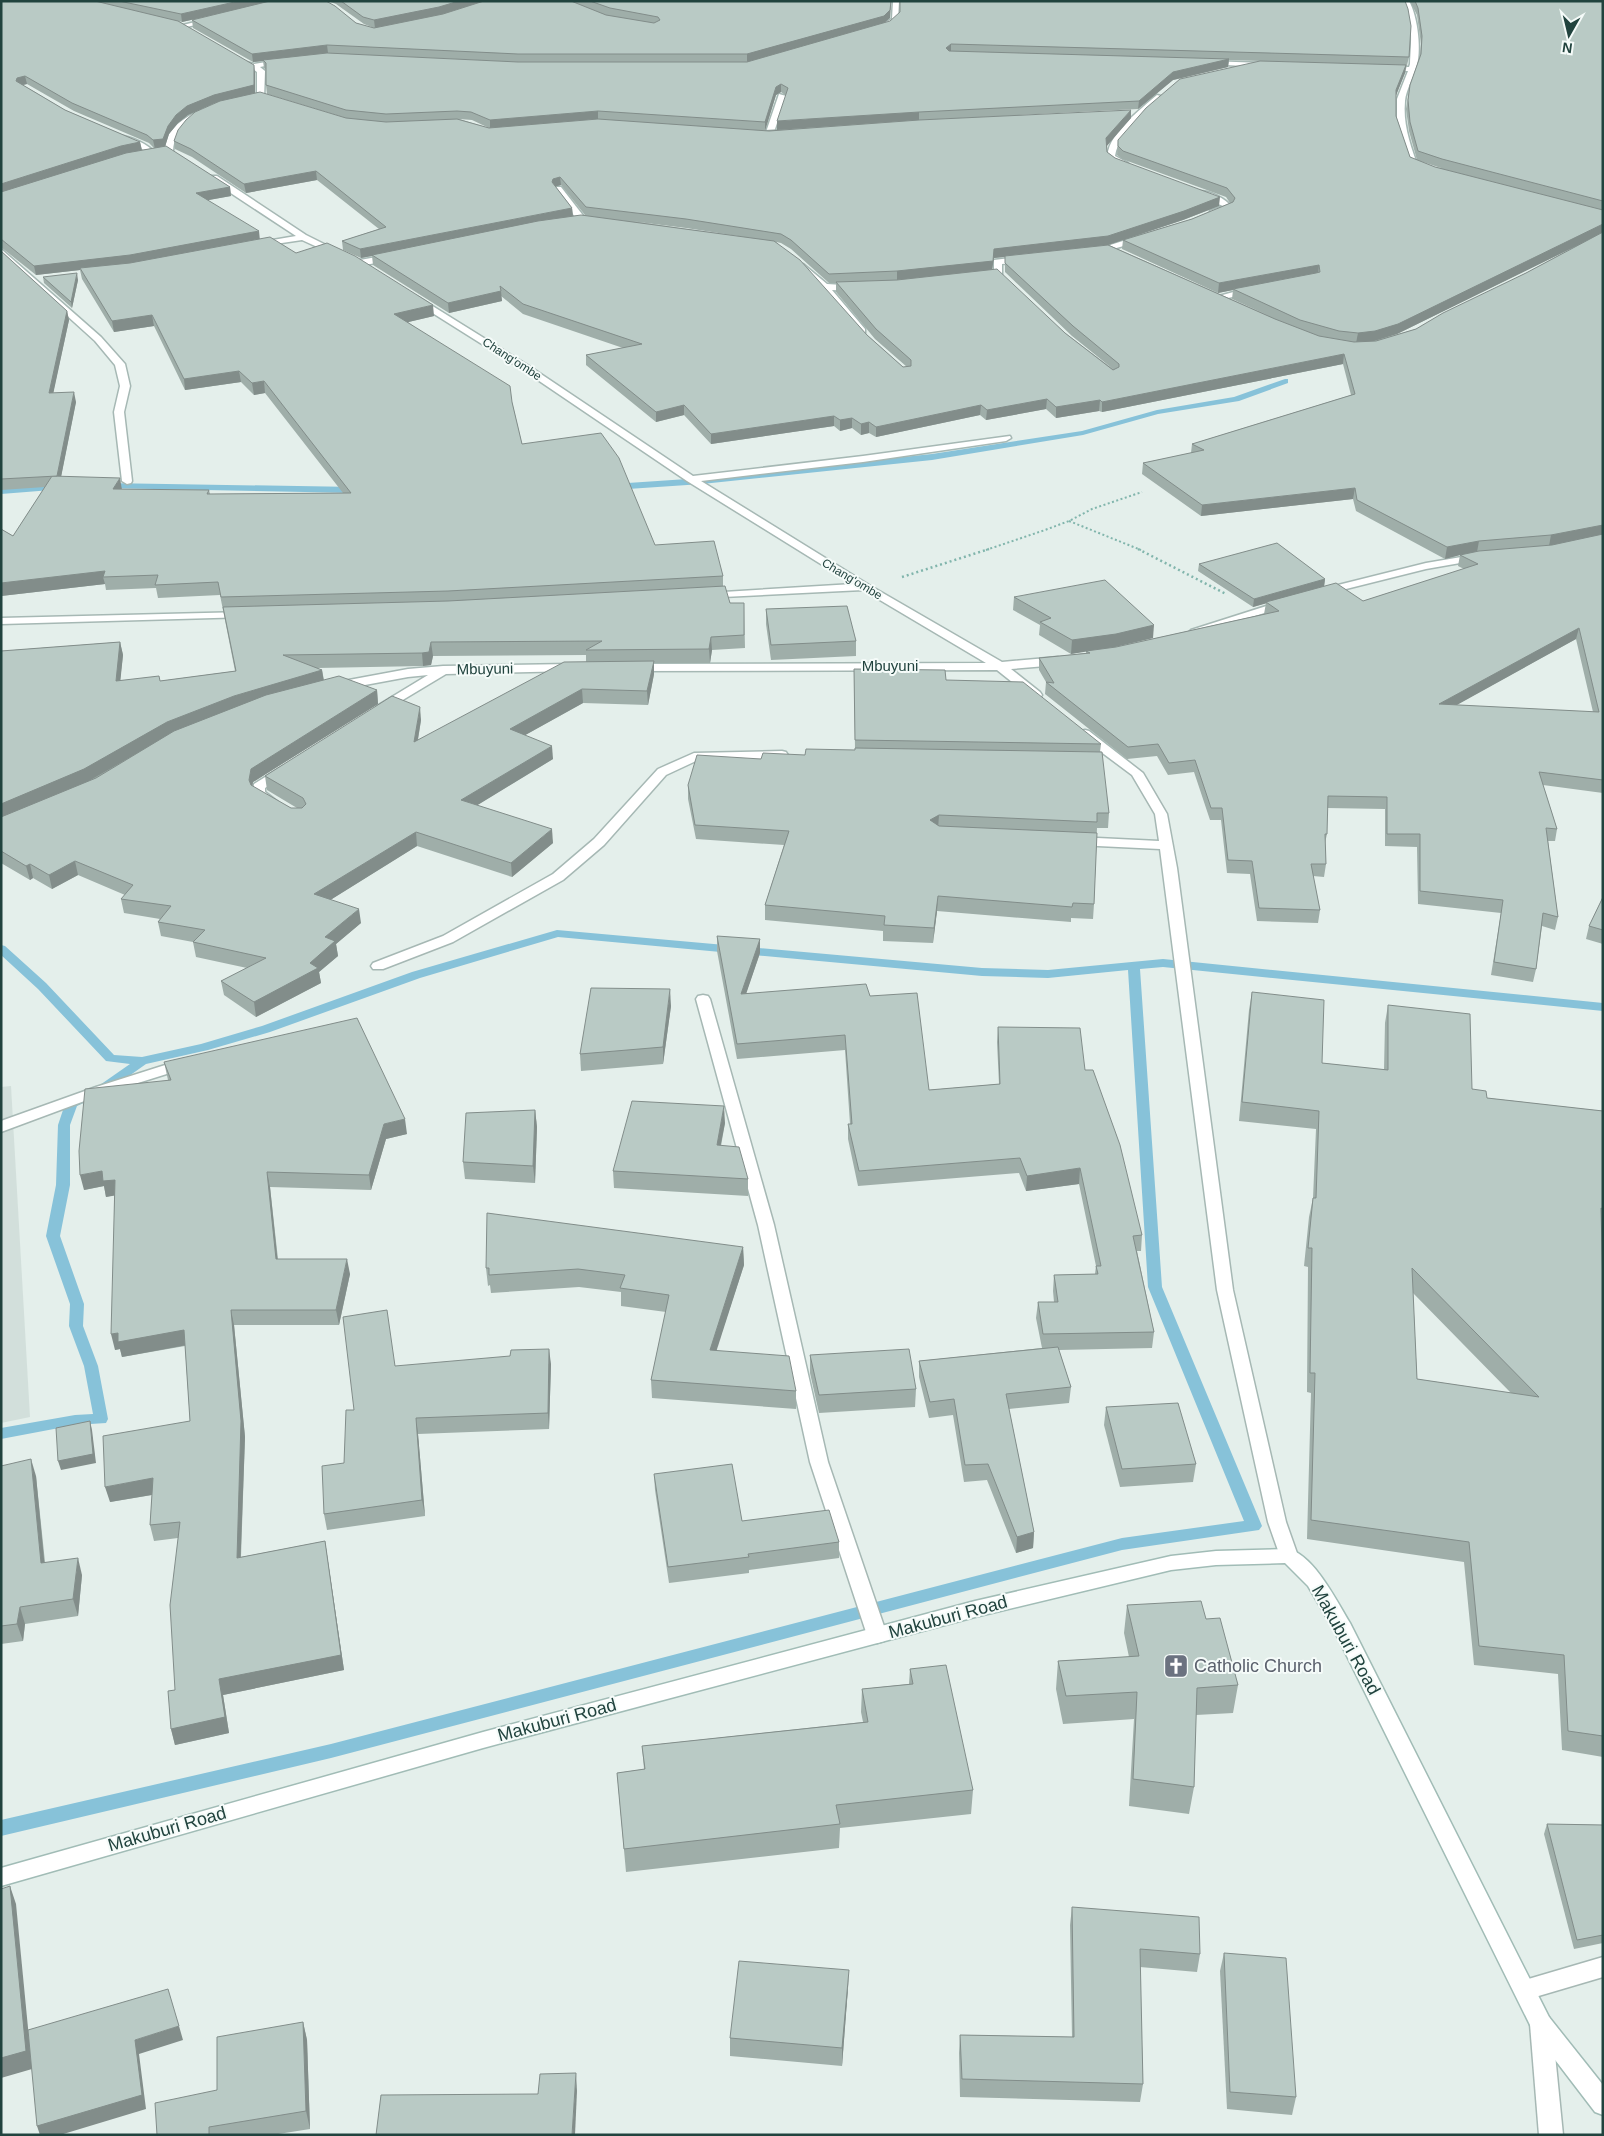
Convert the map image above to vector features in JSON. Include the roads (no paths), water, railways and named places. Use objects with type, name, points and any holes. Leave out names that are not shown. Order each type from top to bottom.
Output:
[{"type":"street","points":[[1406,1],[1411,10],[1415,27],[1413,69],[1401,99],[1401,125],[1412,162],[1431,170]]},
{"type":"street","points":[[870,30],[887,26],[895,20],[896,2],[886,3]]},
{"type":"street","points":[[182,26],[219,18]]},
{"type":"street","points":[[173,24],[182,26],[190,31]]},
{"type":"street","points":[[236,58],[261,71],[260,96]]},
{"type":"street","points":[[254,66],[291,60]]},
{"type":"street","points":[[1198,63],[1268,66]]},
{"type":"street","points":[[1223,73],[1258,65]]},
{"type":"street","points":[[1374,68],[1413,69]]},
{"type":"street","points":[[1133,169],[1118,163],[1111,157],[1111,148],[1140,113],[1169,90]]},
{"type":"street","points":[[232,103],[260,96],[270,99]]},
{"type":"street","points":[[769,135],[782,96]]},
{"type":"street","points":[[137,156],[152,153],[173,153],[169,144],[180,124],[209,110]]},
{"type":"street","points":[[1131,114],[1140,113]]},
{"type":"street","points":[[114,134],[145,147],[152,153]]},
{"type":"street","points":[[759,134],[778,135]]},
{"type":"street","points":[[204,172],[303,237],[360,263],[377,274]]},
{"type":"street","points":[[558,189],[582,220]]},
{"type":"street","points":[[1195,192],[1222,201],[1228,207],[1203,217]]},
{"type":"street","points":[[1082,253],[1109,249],[1153,235]]},
{"type":"street","points":[[246,248],[303,237]]},
{"type":"street","points":[[1109,249],[1125,255]]},
{"type":"street","points":[[1,251],[40,280],[120,364],[125,386],[119,412],[126,481]]},
{"type":"street","points":[[360,263],[398,255]]},
{"type":"street","points":[[793,258],[825,287],[871,342]]},
{"type":"street","points":[[971,277],[1002,277],[997,262],[1035,258]]},
{"type":"street","points":[[825,287],[861,288]]},
{"type":"street","points":[[1236,305],[1214,295],[1257,289]]},
{"type":"street","name":"Chang'ombe","points":[[410,295],[526,368],[691,479],[865,588],[1000,666],[1044,701]]},
{"type":"street","points":[[691,479],[863,459],[1006,438]]},
{"type":"street","points":[[1187,634],[1256,611],[1368,579],[1426,566],[1495,556]]},
{"type":"street","points":[[697,596],[865,588]]},
{"type":"street","points":[[1,621],[253,614]]},
{"type":"street","name":"Mbuyuni","points":[[621,668],[1000,666],[1067,660]]},
{"type":"street","name":"Mbuyuni","points":[[326,687],[408,673],[443,670],[581,668]]},
{"type":"street","points":[[370,717],[443,670]]},
{"type":"street","points":[[1074,725],[1118,761],[1137,773],[1161,814],[1225,1290],[1277,1522],[1289,1556]]},
{"type":"street","points":[[378,966],[448,939],[558,877],[599,842],[662,772],[694,757],[791,755]]},
{"type":"street","points":[[1098,760],[1118,761]]},
{"type":"street","points":[[283,808],[259,794],[259,787],[292,765]]},
{"type":"street","points":[[1067,841],[1166,845]]},
{"type":"street","points":[[703,998],[766,1225],[819,1462],[877,1635]]},
{"type":"street","points":[[1,1127],[101,1090],[202,1058]]},
{"type":"street","name":"Makuburi Road","points":[[1,1876],[483,1740],[975,1609],[1171,1563],[1216,1558],[1289,1556],[1315,1581],[1344,1628],[1541,2024],[1603,2104]]},
{"type":"street","points":[[1525,1990],[1603,1967]]},
{"type":"street","points":[[1541,2024],[1551,2135]]},
{"type":"waterway","points":[[613,487],[702,481],[932,457],[1083,433],[1157,412],[1236,399],[1285,381]]},
{"type":"waterway","points":[[106,486],[356,490]]},
{"type":"waterway","points":[[1,491],[61,487]]},
{"type":"waterway","points":[[142,1061],[204,1047],[266,1029],[416,975],[557,933],[982,972],[1048,974],[1134,966]]},
{"type":"waterway","points":[[1,948],[42,986],[110,1058],[142,1061]]},
{"type":"waterway","points":[[1134,966],[1163,963],[1603,1007]]},
{"type":"waterway","points":[[1,1828],[331,1751],[1122,1544],[1254,1526],[1155,1287],[1134,966]]},
{"type":"waterway","points":[[1,1434],[75,1420],[101,1419],[91,1366],[76,1326],[77,1304],[53,1236],[63,1185],[64,1125],[71,1104],[101,1090],[142,1061]]},
{"type":"place","name":"Catholic Church","points":[[1176,1666]]}]
